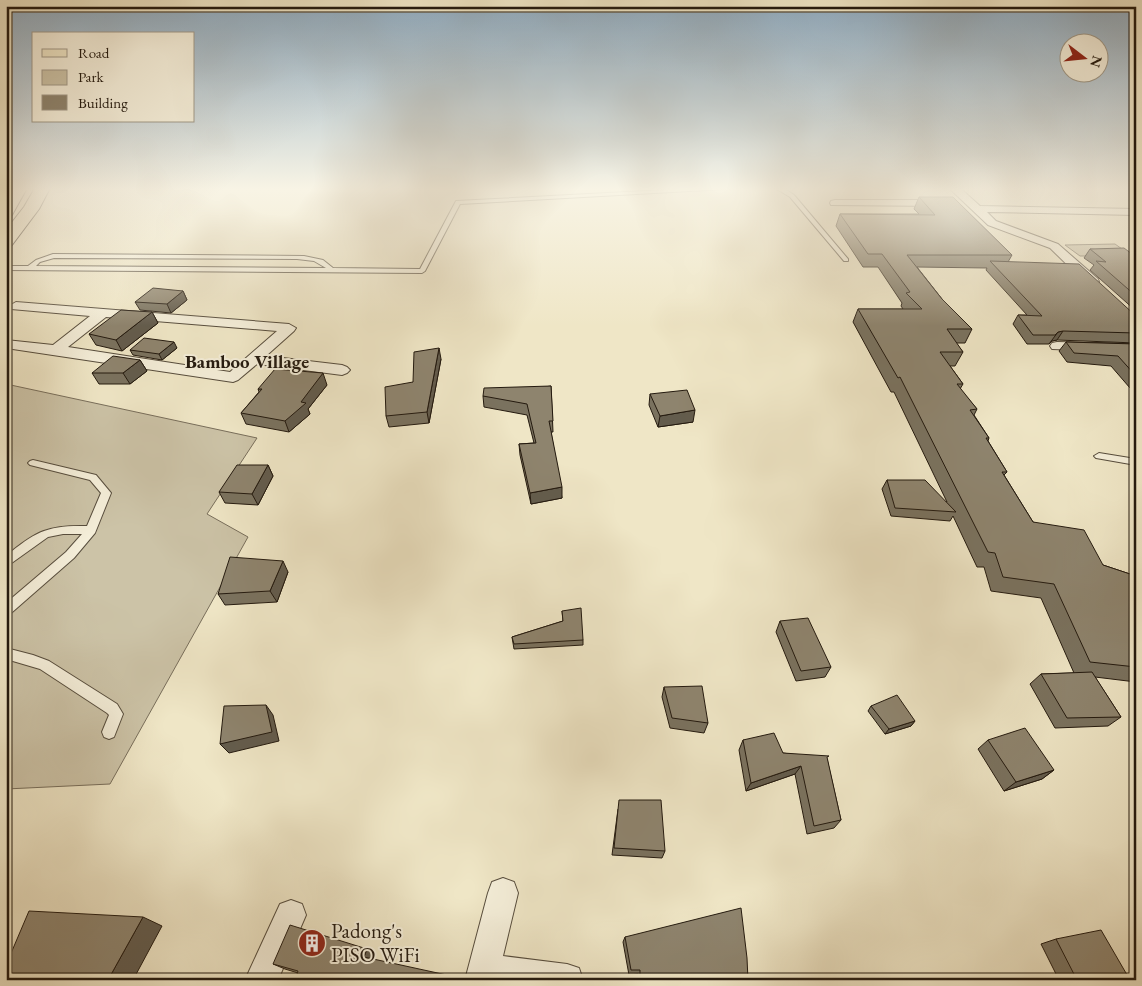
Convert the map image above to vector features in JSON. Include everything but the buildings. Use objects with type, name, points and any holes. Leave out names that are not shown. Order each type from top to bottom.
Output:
[{"type":"street","points":[[1022,234],[1054,246],[1102,290]]},
{"type":"street","points":[[6,344],[233,377],[289,328],[16,306]]},
{"type":"street","points":[[56,350],[104,313]]},
{"type":"street","points":[[1057,346],[1136,348]]},
{"type":"street","points":[[254,359],[342,370]]},
{"type":"street","points":[[503,893],[482,975],[567,980]]},
{"type":"street","points":[[261,980],[291,915]]},
{"type":"lane","points":[[6,268],[422,271],[441,234]]},
{"type":"lane","points":[[824,234],[846,260]]},
{"type":"lane","points":[[30,268],[38,261],[53,256],[274,257],[316,259],[323,261],[331,270]]},
{"type":"lane","points":[[1099,456],[1136,462]]},
{"type":"lane","points":[[6,610],[70,555],[91,530],[106,493],[92,477],[33,463]]},
{"type":"lane","points":[[6,563],[37,536],[56,529],[91,530]]},
{"type":"lane","points":[[6,653],[27,657],[50,666],[96,699],[114,708],[116,714],[109,732]]},
{"type":"green space","points":[[1115,244],[1132,256],[1080,256],[1065,245]]},
{"type":"green space","points":[[6,384],[257,438],[207,514],[248,537],[110,784],[6,789]]},
{"type":"place","name":"Padong's PISO WiFi","points":[[312,943]]},
{"type":"district","name":"Bamboo Village","points":[[247,361]]}]
